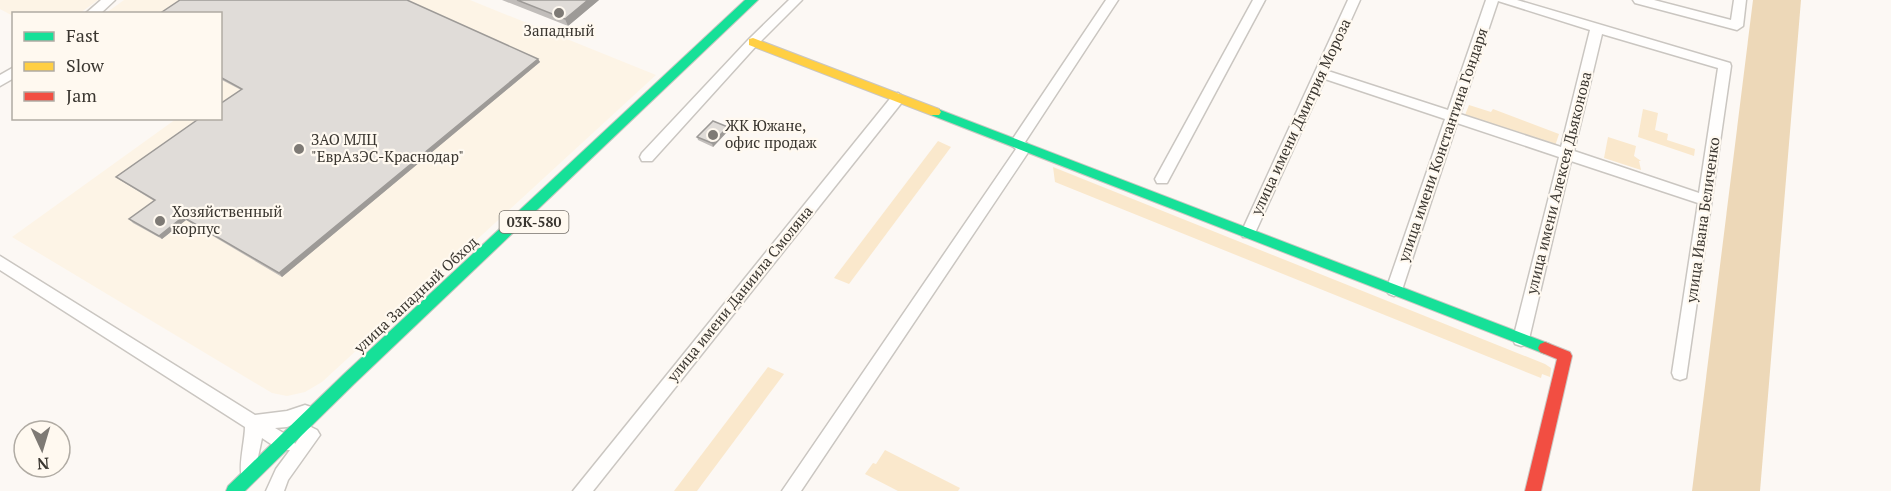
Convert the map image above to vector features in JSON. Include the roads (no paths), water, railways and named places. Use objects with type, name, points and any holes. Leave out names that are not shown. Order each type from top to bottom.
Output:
[{"type":"main road","name":"улица Западный Обход","points":[[236,489],[290,446],[752,0]]},
{"type":"main road","name":"улица Западный Обход","points":[[363,386],[766,0]]},
{"type":"main road","points":[[753,42],[1565,356],[1533,491]]},
{"type":"main road","name":"улица Западный Обход","points":[[269,487],[290,446],[311,435],[337,401]]},
{"type":"street","points":[[94,12],[110,0]]},
{"type":"street","points":[[647,157],[753,42],[796,0]]},
{"type":"street","points":[[791,491],[1021,145],[1112,0]]},
{"type":"street","points":[[1162,179],[1259,0]]},
{"type":"street","name":"улица имени Дмитрия Мороза","points":[[1248,233],[1354,0]]},
{"type":"street","name":"улица имени Константина Гондаря","points":[[1394,290],[1492,0]]},
{"type":"street","points":[[1503,0],[1597,28]]},
{"type":"street","points":[[1639,0],[1737,26],[1740,0]]},
{"type":"street","name":"улица Ивана Беличенко","points":[[1597,28],[1725,66],[1680,374]]},
{"type":"street","name":"улица имени Алексея Дьяконова","points":[[1521,339],[1597,28]]},
{"type":"street","points":[[1321,73],[1705,201]]},
{"type":"street","name":"улица имени Даниила Смоляна","points":[[582,491],[898,98]]},
{"type":"street","points":[[0,262],[290,446]]},
{"type":"street","points":[[253,423],[299,415],[337,401]]},
{"type":"street","points":[[236,489],[248,470],[252,455],[255,433],[253,423]]},
{"type":"street","points":[[269,487],[282,475],[311,435]]},
{"type":"place","name":"Западный","points":[[559,13]]},
{"type":"place","name":"ЖК Южане, офис продаж","points":[[713,135]]},
{"type":"place","name":"ЗАО МЛЦ \"ЕврАзЭС-Краснодар\"","points":[[299,149]]},
{"type":"place","name":"Хозяйственный корпус","points":[[160,221]]}]
